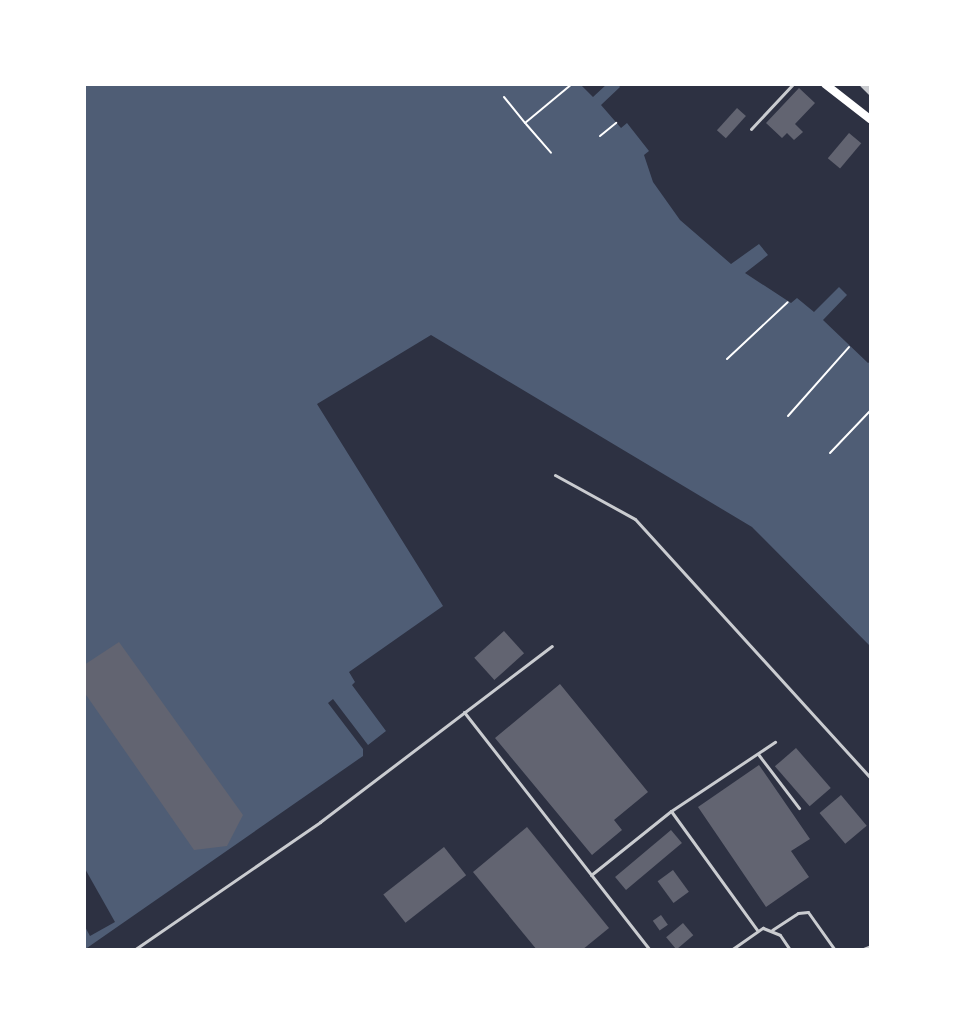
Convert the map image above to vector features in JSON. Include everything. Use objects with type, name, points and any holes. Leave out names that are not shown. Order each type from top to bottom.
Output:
[{"type":"main road","points":[[825,84],[871,120]]},
{"type":"street","points":[[863,84],[871,92]]},
{"type":"lane","points":[[751,129],[793,84]]},
{"type":"lane","points":[[555,475],[635,519],[871,778]]},
{"type":"lane","points":[[134,950],[320,822],[552,646]]},
{"type":"lane","points":[[464,712],[650,950]]},
{"type":"lane","points":[[591,875],[671,811],[775,742]]},
{"type":"lane","points":[[758,753],[799,808]]},
{"type":"lane","points":[[671,811],[757,930]]},
{"type":"lane","points":[[731,950],[757,930],[772,930],[798,913],[808,912],[835,950]]},
{"type":"lane","points":[[772,930],[790,950]]},
{"type":"lane","points":[[861,950],[871,946]]},
{"type":"path","points":[[525,123],[572,84]]},
{"type":"path","points":[[504,97],[551,153]]},
{"type":"path","points":[[600,136],[616,123]]},
{"type":"path","points":[[727,359],[788,302]]},
{"type":"path","points":[[788,416],[849,347]]},
{"type":"path","points":[[830,453],[871,410]]},
{"type":"water","points":[[84,84],[580,84],[593,97],[607,84],[618,84],[620,87],[601,105],[621,128],[627,123],[649,151],[644,155],[653,182],[680,220],[731,264],[759,244],[768,255],[745,273],[791,303],[797,298],[814,312],[839,287],[847,295],[823,320],[868,363],[871,361],[871,647],[752,527],[431,335],[317,404],[443,606],[349,672],[355,682],[352,685],[386,731],[368,745],[333,699],[328,703],[363,749],[363,756],[84,950]]},
{"type":"pier","points":[[84,867],[115,922],[90,936],[84,925]]},
{"type":"building","points":[[799,88],[815,103],[795,124],[803,132],[794,140],[787,133],[782,138],[766,123]]},
{"type":"building","points":[[737,108],[746,116],[726,138],[717,130]]},
{"type":"building","points":[[849,133],[861,143],[840,169],[828,158]]},
{"type":"building","points":[[504,631],[524,653],[494,680],[474,658]]},
{"type":"building","points":[[119,642],[243,815],[227,846],[194,850],[84,692],[84,665]]},
{"type":"building","points":[[560,684],[648,792],[614,820],[622,830],[592,855],[495,738]]},
{"type":"building","points":[[796,748],[831,788],[810,806],[775,766]]},
{"type":"building","points":[[759,765],[810,839],[791,851],[809,877],[766,907],[698,807]]},
{"type":"building","points":[[841,795],[867,826],[845,844],[820,813]]},
{"type":"building","points":[[527,827],[609,928],[582,950],[537,950],[473,872]]},
{"type":"building","points":[[671,830],[682,843],[626,890],[615,877]]},
{"type":"building","points":[[444,847],[466,875],[405,923],[383,894]]},
{"type":"building","points":[[673,870],[689,892],[673,903],[658,881]]},
{"type":"building","points":[[661,915],[668,925],[660,931],[653,921]]},
{"type":"building","points":[[683,923],[693,935],[676,949],[666,937]]}]
